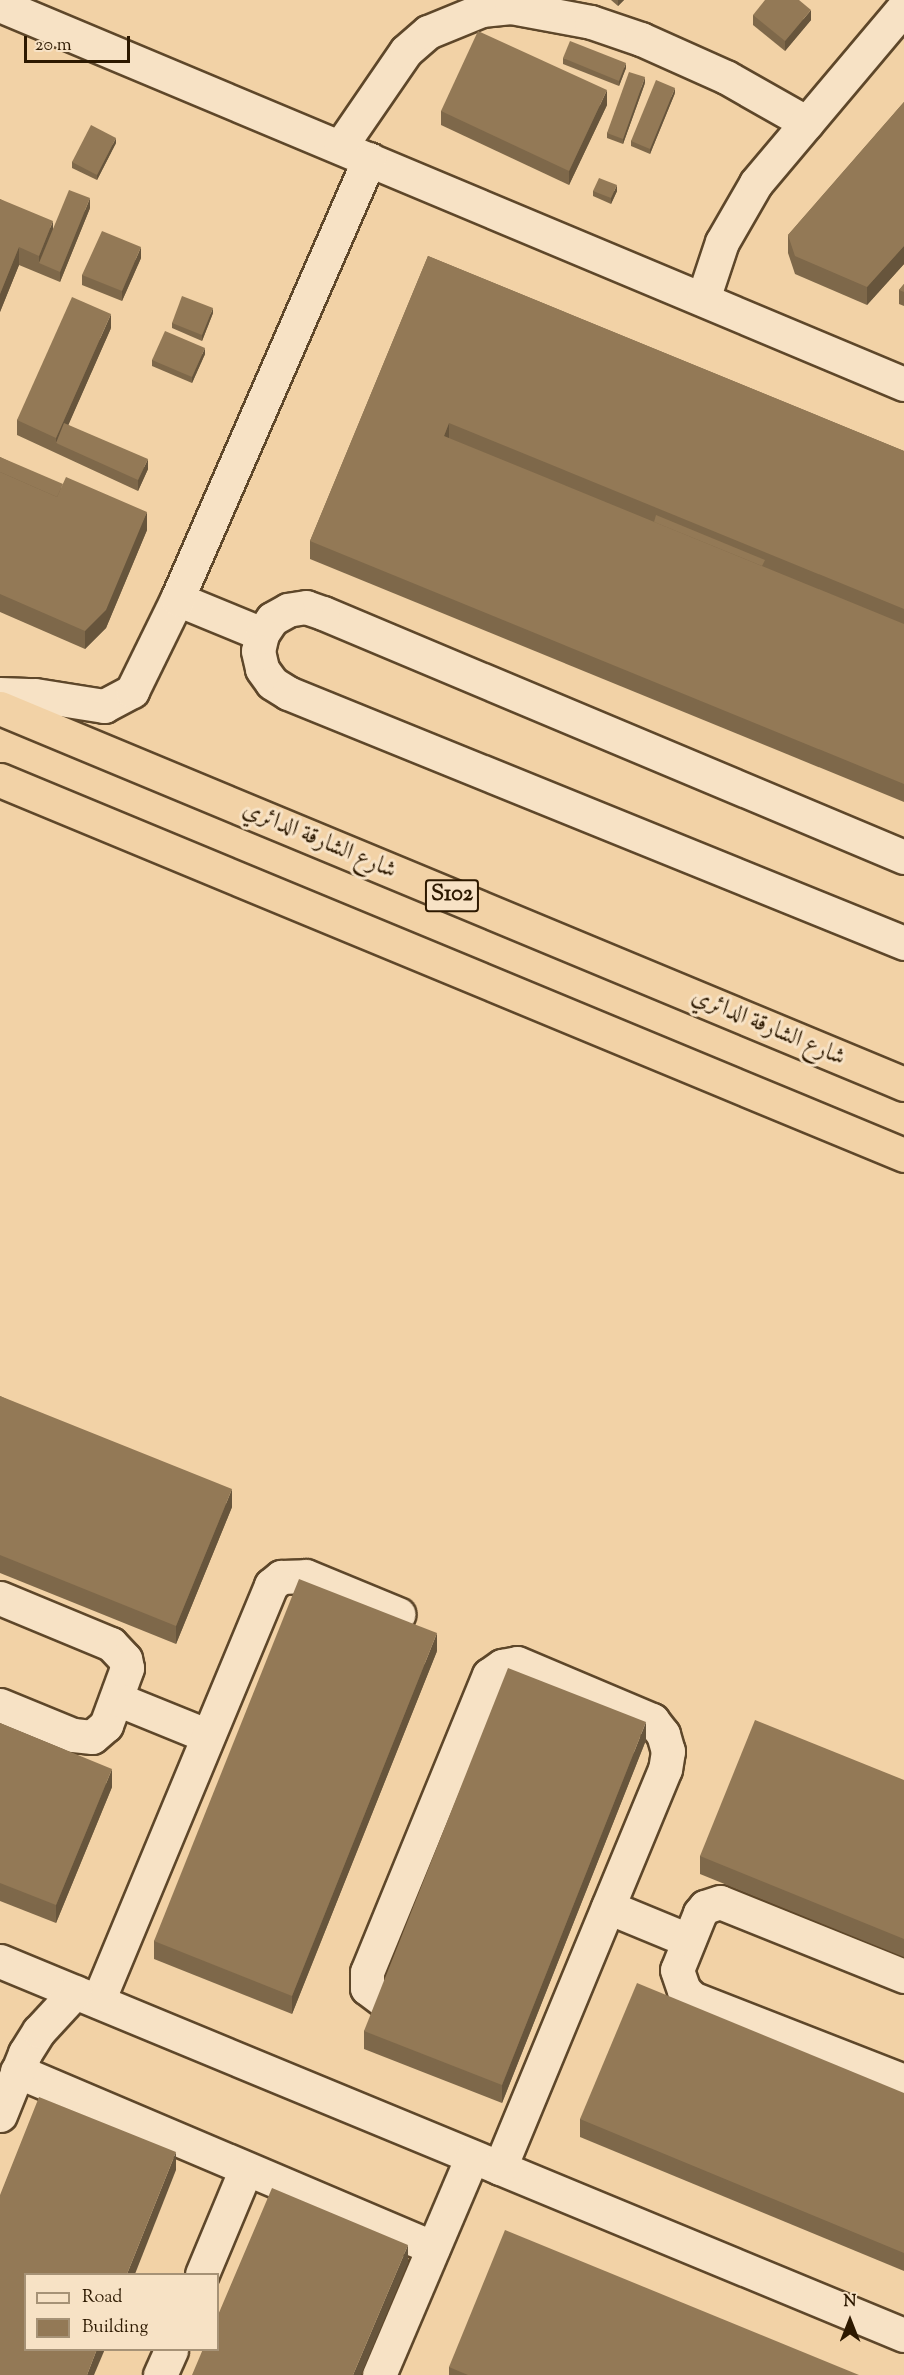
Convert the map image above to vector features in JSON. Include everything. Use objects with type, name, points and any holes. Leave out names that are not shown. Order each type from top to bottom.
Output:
[{"type":"highway","name":"شارع الشارقة الدائري","points":[[0,708],[904,1084]]},
{"type":"highway","points":[[0,780],[904,1155]]},
{"type":"street","points":[[0,5],[904,384]]},
{"type":"street","points":[[340,147],[406,51],[428,32],[463,15],[511,7],[591,22],[640,39],[726,77],[807,123]]},
{"type":"street","points":[[703,299],[723,242],[738,211],[807,123],[904,7]]},
{"type":"street","points":[[0,694],[35,694],[89,706],[117,702],[139,681],[369,159]]},
{"type":"street","points":[[177,599],[262,634]]},
{"type":"street","points":[[904,857],[306,607],[288,610],[272,619],[262,634],[258,651],[262,669],[272,683],[288,693],[904,943]]},
{"type":"street","points":[[0,2115],[18,2071],[39,2031],[86,1996],[208,1736],[266,1596],[281,1577],[306,1576],[398,1614]]},
{"type":"street","points":[[0,1598],[119,1650],[127,1668],[117,1699],[100,1732],[82,1737],[0,1705]]},
{"type":"street","points":[[379,2375],[433,2248],[486,2162],[531,2063],[608,1907],[665,1769],[668,1751],[663,1734],[652,1720],[636,1711],[517,1663],[501,1666],[489,1675],[367,1972],[367,1988],[383,2000]]},
{"type":"street","points":[[117,1699],[208,1736]]},
{"type":"street","points":[[904,1976],[720,1902],[705,1907],[688,1940],[677,1970],[684,1990],[692,1998],[904,2081]]},
{"type":"street","points":[[608,1907],[688,1940]]},
{"type":"street","points":[[0,1961],[904,2335]]},
{"type":"street","points":[[18,2071],[245,2171],[433,2248]]},
{"type":"street","points":[[202,2273],[245,2171]]},
{"type":"street","points":[[160,2375],[170,2351]]},
{"type":"building","points":[[765,0],[799,0],[811,10],[785,41],[753,15]]},
{"type":"building","points":[[478,31],[607,90],[569,171],[441,111]]},
{"type":"building","points":[[570,41],[626,63],[619,81],[563,58]]},
{"type":"building","points":[[629,72],[645,77],[623,139],[607,133]]},
{"type":"building","points":[[656,80],[675,88],[650,149],[631,141]]},
{"type":"building","points":[[904,102],[904,246],[867,287],[795,256],[788,235]]},
{"type":"building","points":[[91,125],[116,138],[97,175],[72,162]]},
{"type":"building","points":[[599,178],[617,185],[611,198],[593,191]]},
{"type":"building","points":[[69,190],[90,198],[60,272],[39,263]]},
{"type":"building","points":[[0,199],[53,221],[39,256],[19,247],[0,294]]},
{"type":"building","points":[[102,231],[141,247],[122,291],[82,275]]},
{"type":"building","points":[[428,256],[904,451],[904,609],[449,423],[444,436],[904,624],[904,784],[310,541]]},
{"type":"building","points":[[182,296],[213,308],[202,335],[172,323]]},
{"type":"building","points":[[72,297],[111,314],[56,438],[17,420]]},
{"type":"building","points":[[165,331],[205,348],[192,377],[152,360]]},
{"type":"building","points":[[64,423],[148,459],[138,480],[56,443]]},
{"type":"building","points":[[0,457],[63,484],[57,497],[0,472]]},
{"type":"building","points":[[0,472],[57,497],[66,477],[147,512],[106,610],[85,631],[0,594]]},
{"type":"building","points":[[656,515],[765,560],[762,566],[654,522]]},
{"type":"building","points":[[0,1396],[232,1489],[176,1626],[0,1555]]},
{"type":"building","points":[[299,1579],[437,1633],[292,1996],[154,1941]]},
{"type":"building","points":[[508,1668],[646,1722],[502,2085],[364,2031]]},
{"type":"building","points":[[755,1720],[904,1780],[904,1939],[700,1856]]},
{"type":"building","points":[[0,1723],[112,1769],[56,1905],[0,1883]]},
{"type":"building","points":[[637,1983],[904,2093],[904,2253],[580,2119]]},
{"type":"building","points":[[39,2097],[176,2152],[127,2273],[24,2273],[24,2351],[96,2351],[87,2375],[0,2375],[0,2195]]},
{"type":"building","points":[[272,2188],[408,2245],[353,2375],[192,2375],[202,2351],[219,2351],[219,2313]]},
{"type":"building","points":[[505,2230],[859,2375],[468,2375],[449,2367]]}]
